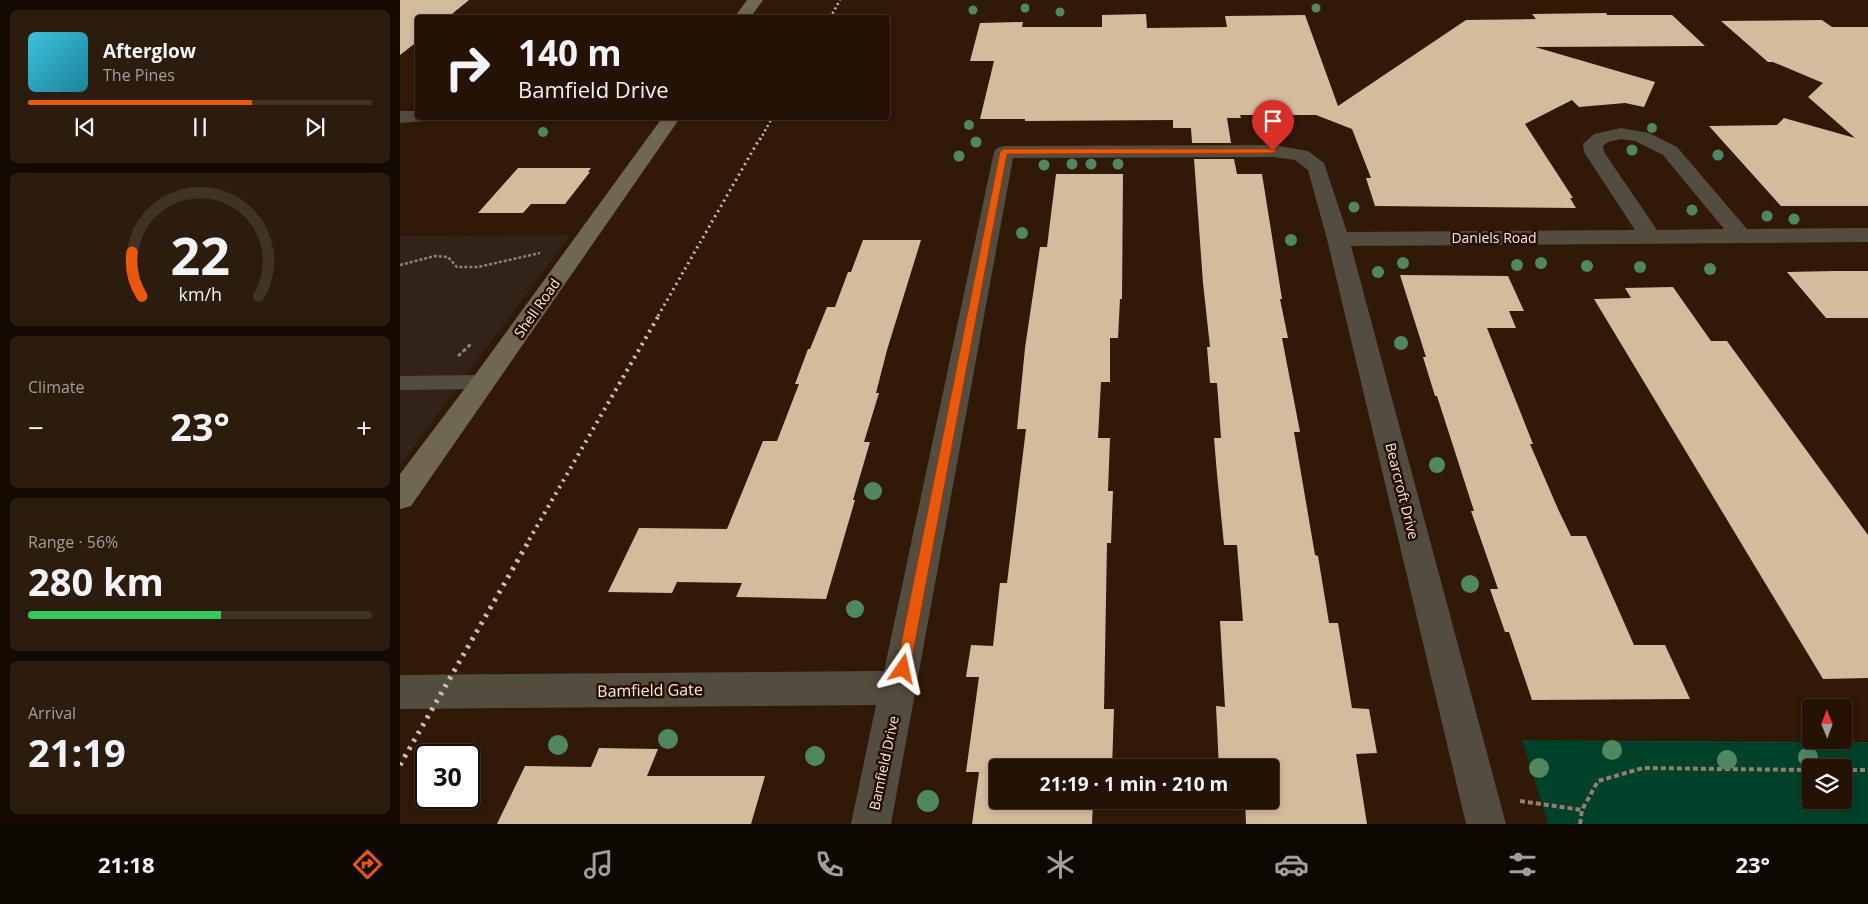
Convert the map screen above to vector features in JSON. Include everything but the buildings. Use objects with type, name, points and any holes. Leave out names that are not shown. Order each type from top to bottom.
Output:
[{"type":"main road","points":[[744,15],[755,0]]},
{"type":"main road","name":"Shell Road","points":[[400,497],[670,120]]},
{"type":"street","points":[[400,117],[415,117]]},
{"type":"street","points":[[1650,236],[1594,152],[1593,144],[1598,138],[1608,134],[1636,135],[1661,144],[1670,151],[1741,236]]},
{"type":"street","name":"Bamfield Drive","points":[[871,824],[1004,152],[1273,151],[1292,153],[1311,161]]},
{"type":"street","name":"Bearcroft Drive","points":[[1311,161],[1317,168],[1338,239],[1486,824]]},
{"type":"street","name":"Daniels Road","points":[[1338,239],[1868,235]]},
{"type":"street","name":"Bamfield Gate","points":[[400,692],[899,688]]},
{"type":"lane","points":[[400,383],[484,382]]},
{"type":"path","points":[[400,265],[435,256],[448,257],[457,268],[478,267],[548,251]]},
{"type":"path","points":[[1580,824],[1582,810],[1598,781],[1643,768],[1802,770]]},
{"type":"path","points":[[1852,770],[1868,770]]},
{"type":"path","points":[[1511,800],[1582,810]]},
{"type":"shaded area","points":[[570,235],[400,465],[400,236]]},
{"type":"green space","points":[[1522,740],[1802,742],[1802,749],[1852,749],[1852,742],[1868,742],[1868,824],[1548,824]]},
{"type":"railway","points":[[832,15],[840,0]]},
{"type":"railway","points":[[760,140],[771,120]]},
{"type":"railway","points":[[658,316],[760,138]]},
{"type":"railway","points":[[529,540],[659,315]]},
{"type":"railway","points":[[400,765],[530,539]]},
{"type":"route","points":[[903,669],[1004,152],[1273,151]]}]
